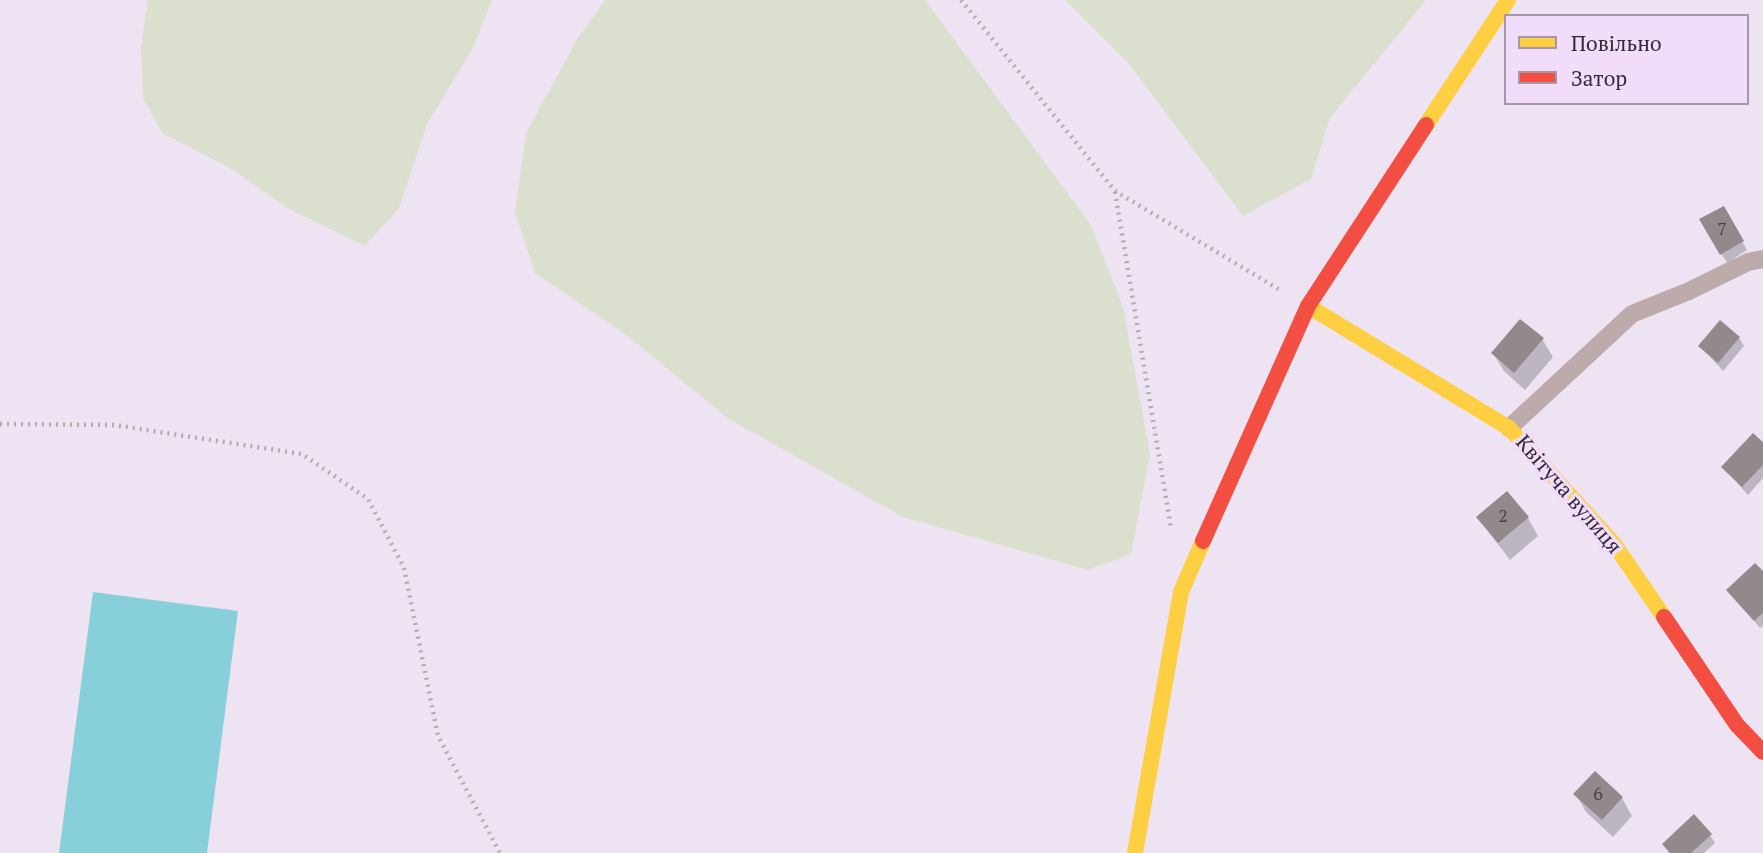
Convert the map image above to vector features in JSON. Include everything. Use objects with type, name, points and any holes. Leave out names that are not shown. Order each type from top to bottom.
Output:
[{"type":"street","points":[[1135,853],[1181,592],[1308,306],[1508,0]]},
{"type":"street","name":"Квітуча вулиця","points":[[1308,306],[1510,428],[1614,544],[1737,725],[1763,752]]},
{"type":"lane","points":[[1510,428],[1632,314],[1689,291],[1748,262],[1763,259]]},
{"type":"path","points":[[961,0],[1115,191],[1308,306]]},
{"type":"path","points":[[1115,191],[1172,538]]},
{"type":"path","points":[[0,424],[114,425],[302,454],[368,499],[404,568],[438,736],[500,853]]},
{"type":"green space","points":[[148,0],[492,0],[472,50],[427,124],[399,208],[365,246],[287,208],[230,168],[162,133],[143,98],[141,47]]},
{"type":"green space","points":[[605,0],[925,0],[1091,225],[1123,307],[1150,454],[1131,554],[1088,570],[903,517],[729,419],[626,335],[535,273],[515,212],[526,133],[578,38]]},
{"type":"green space","points":[[1065,0],[1426,0],[1330,118],[1311,179],[1243,216],[1129,64]]},
{"type":"water","points":[[93,592],[238,611],[207,853],[59,853]]},
{"type":"building","points":[[1724,206],[1744,241],[1720,255],[1699,219]]},
{"type":"building","points":[[1520,319],[1544,338],[1514,373],[1491,353]]},
{"type":"building","points":[[1720,320],[1740,337],[1718,363],[1698,346]]},
{"type":"building","points":[[1753,433],[1763,442],[1763,465],[1742,487],[1721,467]]},
{"type":"building","points":[[1507,491],[1529,517],[1498,543],[1476,517]]},
{"type":"building","points":[[1755,563],[1763,571],[1763,613],[1754,621],[1726,590]]},
{"type":"building","points":[[1595,771],[1623,797],[1602,820],[1573,794]]},
{"type":"building","points":[[1694,814],[1712,834],[1691,853],[1670,853],[1662,844]]},
{"type":"traffic: slow","points":[[1426,125],[1508,0]]},
{"type":"traffic: slow","points":[[1308,306],[1509,428],[1614,544],[1664,617]]},
{"type":"traffic: slow","points":[[1135,853],[1181,592],[1203,541]]},
{"type":"traffic: jam","points":[[1203,541],[1308,306],[1426,125]]},
{"type":"traffic: jam","points":[[1664,617],[1737,725],[1763,752]]}]
